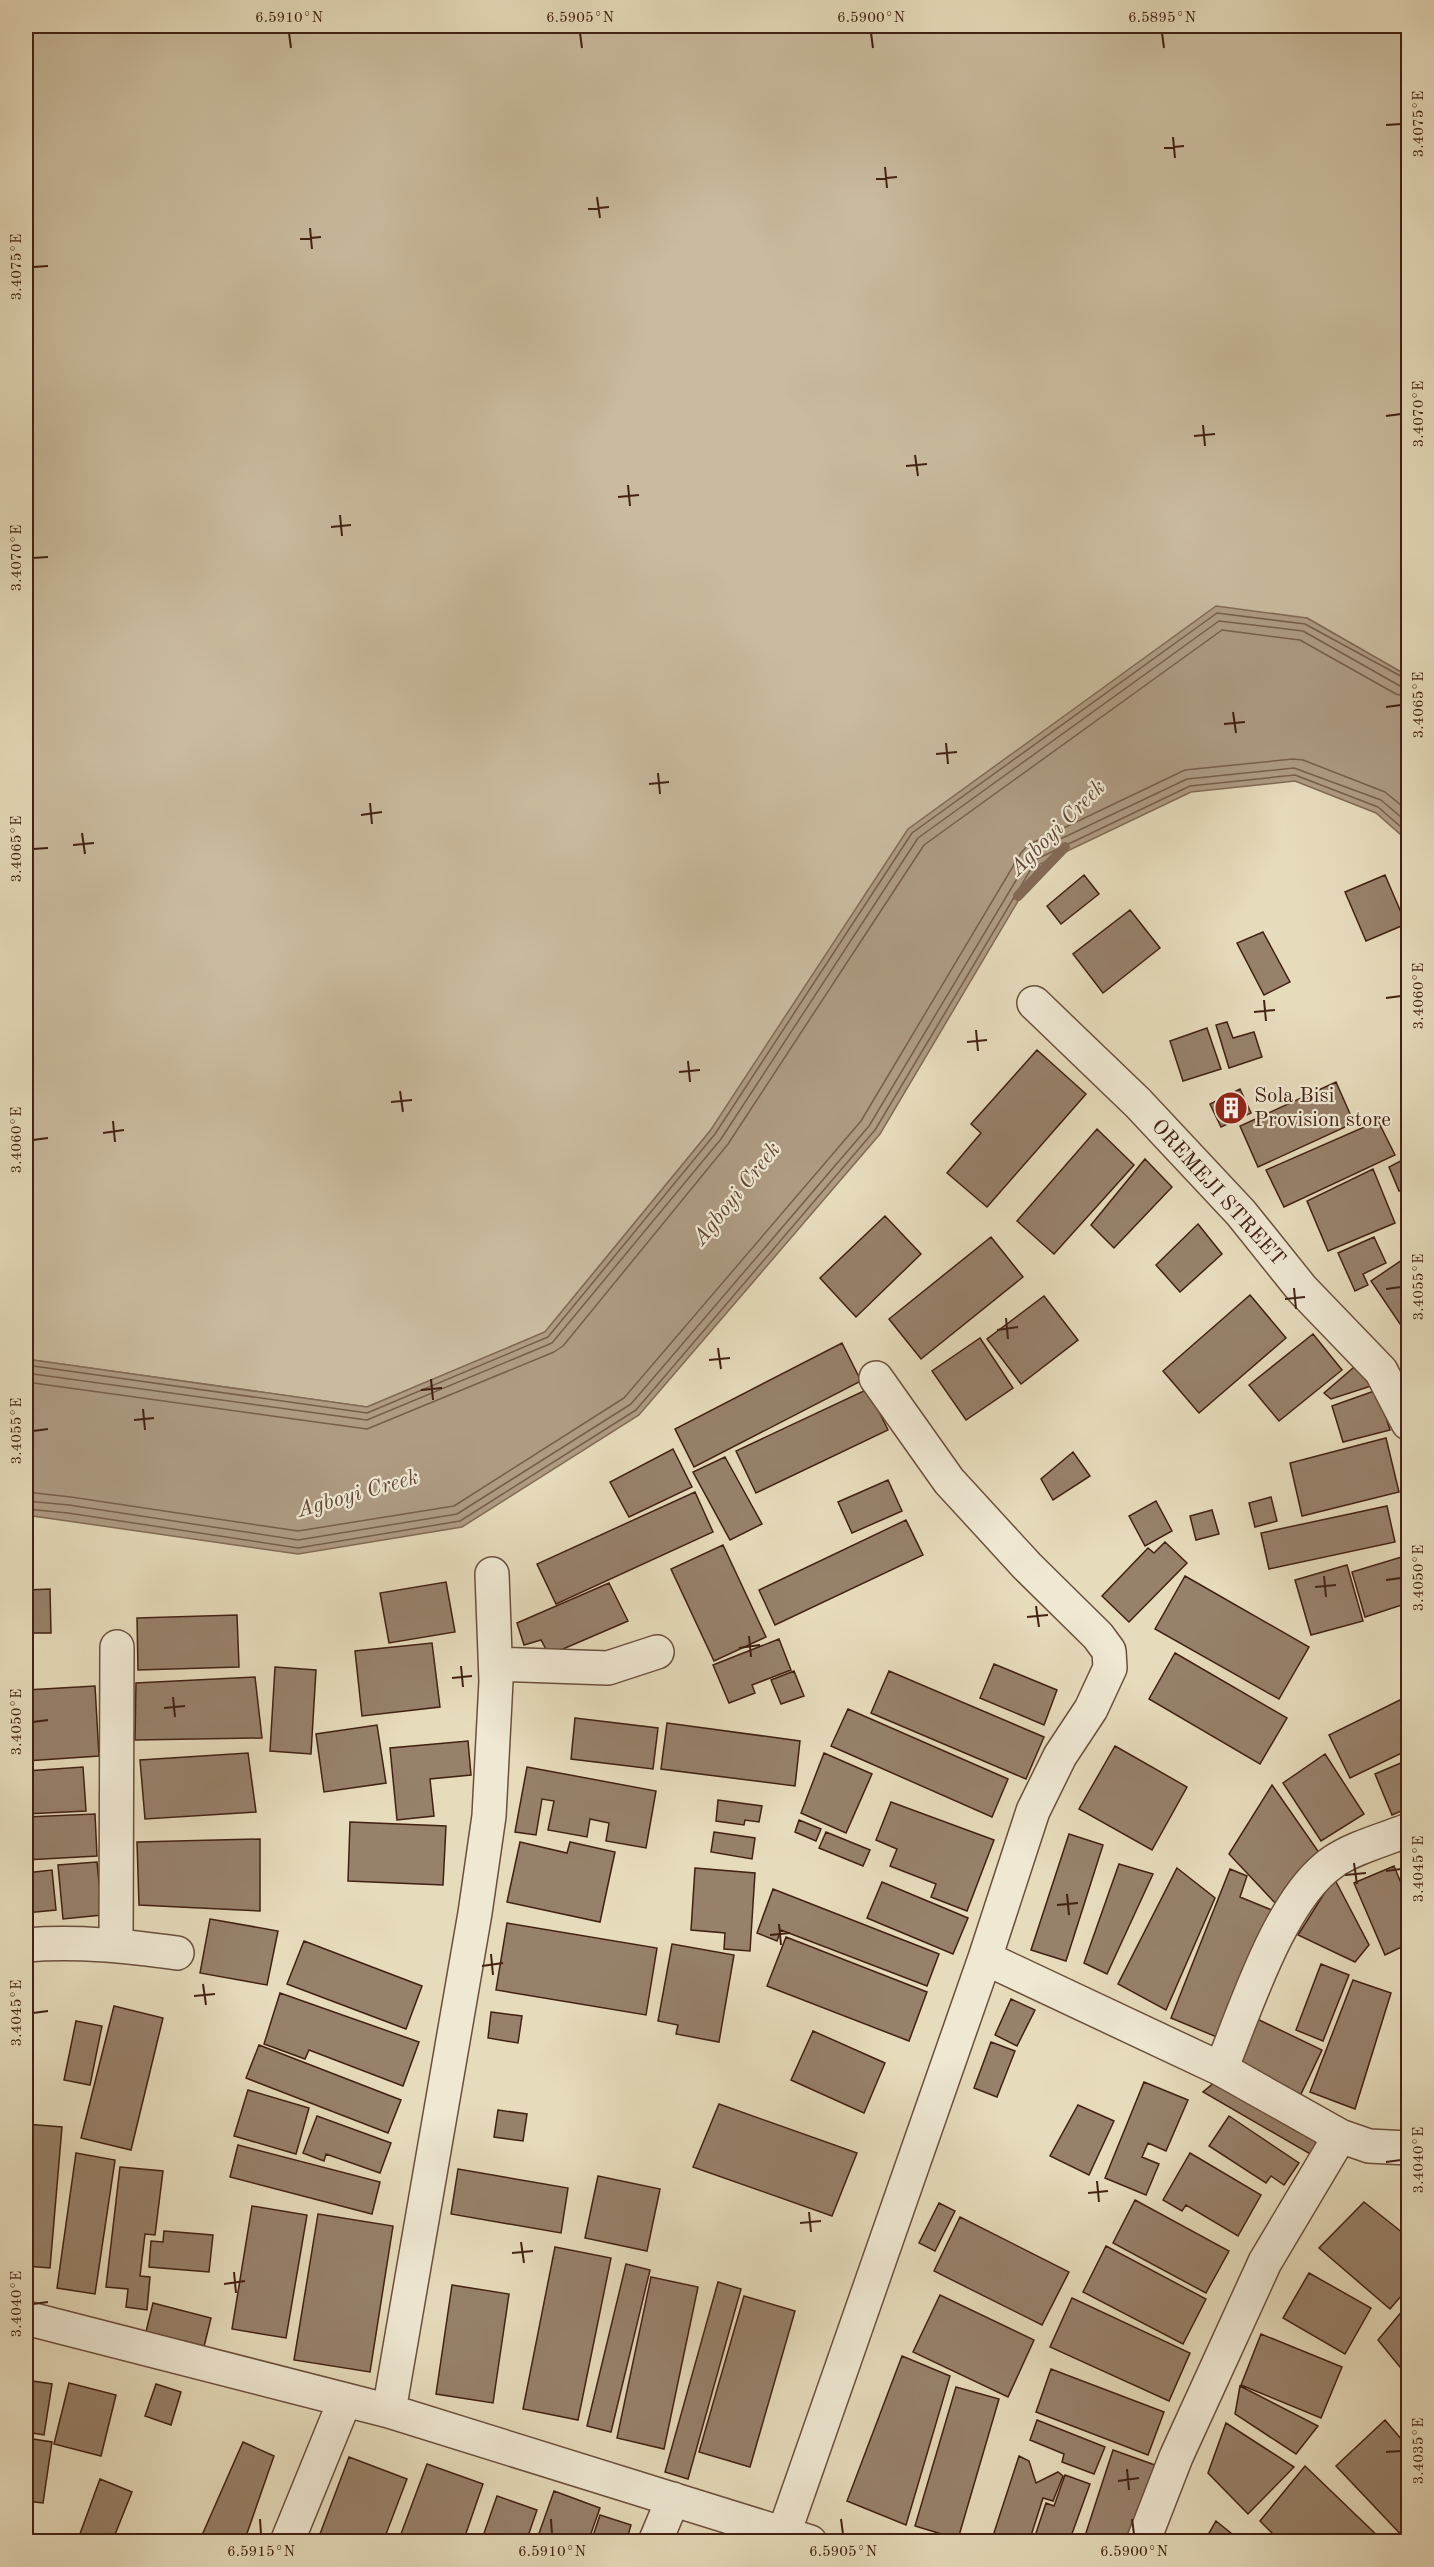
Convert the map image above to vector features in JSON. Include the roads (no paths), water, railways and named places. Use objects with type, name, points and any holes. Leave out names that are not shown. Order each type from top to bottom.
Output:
[{"type":"street","name":"OREMEJI STREET","points":[[1034,1004],[1138,1103],[1241,1213],[1302,1289],[1381,1371],[1408,1423]]},
{"type":"street","points":[[26,2318],[389,2411],[797,2537],[1033,1810],[1060,1756],[1103,1686],[1110,1668],[1109,1651],[1098,1636],[949,1481],[876,1378]]},
{"type":"street","points":[[389,2411],[489,1816],[496,1664],[492,1574]]},
{"type":"street","points":[[116,1944],[117,1647]]},
{"type":"street","points":[[496,1664],[608,1668],[657,1652]]},
{"type":"street","points":[[1221,2069],[1282,1926],[1308,1886],[1332,1862],[1408,1830]]},
{"type":"street","points":[[26,1945],[65,1942],[116,1944],[177,1953]]},
{"type":"street","points":[[985,1958],[1221,2069],[1340,2136],[1369,2146],[1408,2148]]},
{"type":"street","points":[[1143,2541],[1176,2457],[1265,2262],[1340,2136]]},
{"type":"street","points":[[286,2541],[345,2400]]},
{"type":"street","points":[[655,2541],[673,2499]]},
{"type":"water","points":[[1216,606],[1307,618],[1408,676],[1408,841],[1376,813],[1295,781],[1191,792],[1040,864],[880,1134],[639,1415],[462,1527],[298,1554],[26,1515],[26,1359],[367,1407],[545,1332],[710,1131],[908,829]]},
{"type":"waterway","name":"Agboyi Creek","points":[[1018,896],[1065,847]]},
{"type":"place","name":"Sola Bisi Provision store","points":[[1231,1108]]}]
